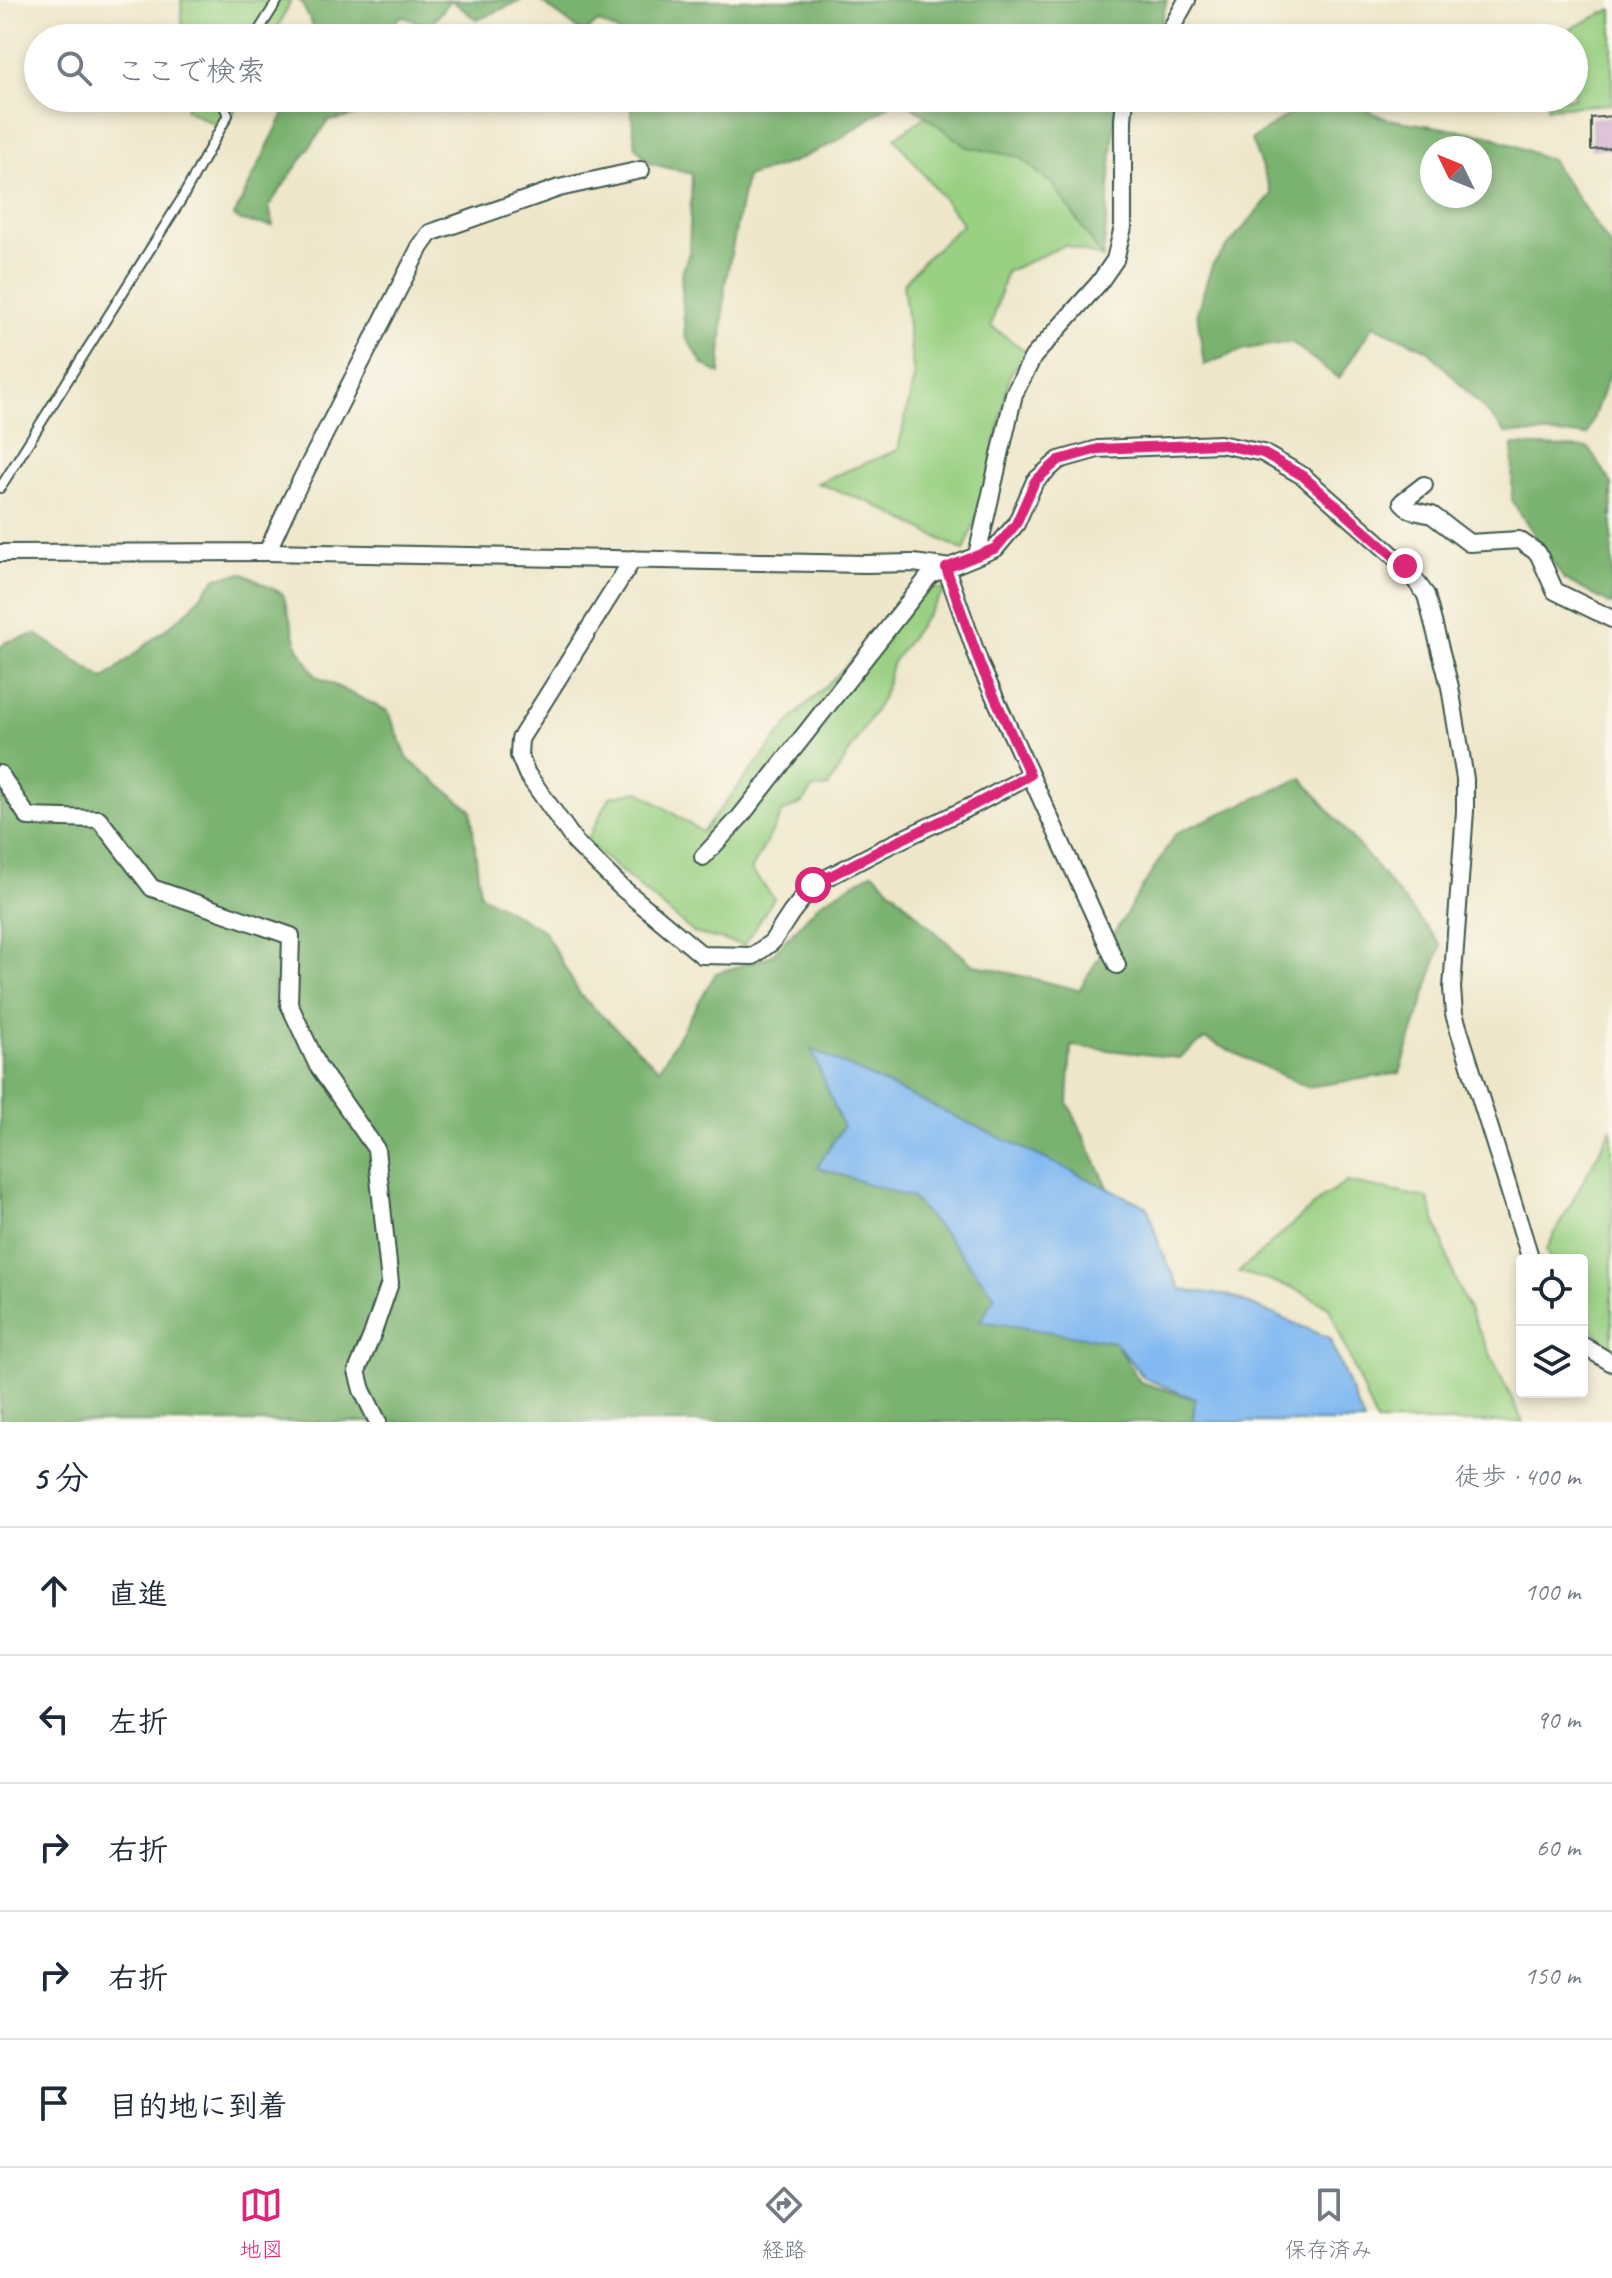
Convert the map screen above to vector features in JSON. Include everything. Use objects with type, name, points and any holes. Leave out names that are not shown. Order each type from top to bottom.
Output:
[{"type":"street","points":[[1174,24],[1187,0]]},
{"type":"street","points":[[977,555],[1014,394],[1033,357],[1099,283],[1115,260],[1123,227],[1124,112]]},
{"type":"street","points":[[267,552],[322,438],[430,233],[559,188],[641,170]]},
{"type":"street","points":[[703,857],[740,817],[930,575],[996,548],[1016,524],[1035,481],[1059,460],[1098,449],[1220,444],[1263,453],[1303,476],[1405,566],[1426,595],[1450,687],[1465,779],[1452,988],[1454,1014],[1529,1254]]},
{"type":"street","points":[[1424,485],[1402,502],[1410,510],[1432,515],[1469,543],[1519,540],[1538,553],[1555,591],[1612,619]]},
{"type":"street","points":[[0,553],[267,552],[913,563],[946,568]]},
{"type":"street","points":[[633,559],[520,739],[519,755],[527,774],[576,843],[621,887],[702,955],[753,956],[772,942],[813,885],[1030,775]]},
{"type":"street","points":[[946,568],[981,667],[1117,965]]},
{"type":"street","points":[[0,774],[28,817],[99,819],[152,888],[291,936],[289,1004],[318,1066],[376,1149],[390,1283],[357,1371],[362,1390],[378,1422]]},
{"type":"street","points":[[1588,1349],[1612,1363]]},
{"type":"lane","points":[[263,24],[278,0]]},
{"type":"lane","points":[[0,488],[181,200],[228,115],[227,112]]},
{"type":"green space","points":[[181,0],[291,0],[280,24],[182,24]]},
{"type":"green space","points":[[300,0],[451,0],[432,24],[401,16],[394,24],[312,24]]},
{"type":"green space","points":[[451,0],[522,0],[477,20]]},
{"type":"green space","points":[[539,0],[1167,0],[1161,24],[571,24]]},
{"type":"green space","points":[[1612,9],[1612,104],[1588,105],[1588,24],[1580,24]]},
{"type":"green space","points":[[190,112],[234,112],[225,129]]},
{"type":"green space","points":[[285,112],[359,112],[328,121],[269,206],[273,226],[241,221],[234,216]]},
{"type":"green space","points":[[631,112],[879,112],[834,143],[793,162],[746,177],[725,285],[720,374],[703,364],[685,336],[681,276],[689,252],[692,174],[649,163],[636,147]]},
{"type":"green space","points":[[920,112],[1116,112],[1103,258],[1054,186],[1020,157],[967,147]]},
{"type":"green space","points":[[1292,112],[1371,112],[1388,119],[1488,135],[1491,136],[1420,136],[1420,208],[1492,208],[1492,137],[1551,160],[1612,248],[1612,367],[1587,435],[1506,433],[1428,350],[1373,325],[1339,379],[1291,342],[1245,349],[1204,365],[1197,312],[1212,265],[1272,194],[1251,140]]},
{"type":"green space","points":[[926,116],[963,143],[1020,157],[1054,186],[1103,258],[1065,245],[1006,272],[991,326],[1028,353],[1010,374],[988,484],[964,551],[871,503],[817,483],[898,450],[914,378],[903,284],[963,224],[895,138]]},
{"type":"green space","points":[[1513,445],[1589,448],[1612,484],[1612,605],[1564,579],[1512,501]]},
{"type":"green space","points":[[242,573],[283,594],[298,648],[317,677],[388,711],[408,759],[471,810],[480,894],[544,931],[581,996],[659,1069],[716,973],[771,956],[820,903],[873,872],[972,964],[1079,990],[1176,833],[1302,778],[1441,945],[1400,1073],[1307,1087],[1205,1039],[1179,1058],[1071,1046],[1068,1103],[1129,1231],[981,1320],[1115,1342],[1140,1382],[1195,1399],[1193,1422],[0,1422],[0,648],[6,642],[36,634],[104,679],[188,611],[216,578]]},
{"type":"green space","points":[[927,587],[945,590],[893,662],[882,699],[828,787],[812,789],[804,802],[783,812],[751,870],[774,898],[744,945],[694,933],[586,842],[610,797],[639,791],[702,832],[794,717]]},
{"type":"green space","points":[[1612,1129],[1612,1349],[1588,1326],[1588,1254],[1548,1254],[1546,1250]]},
{"type":"green space","points":[[1347,1182],[1428,1198],[1457,1285],[1523,1422],[1376,1422],[1329,1307],[1294,1288],[1239,1272],[1322,1198]]},
{"type":"water","points":[[811,1049],[1148,1207],[1159,1245],[1181,1290],[1228,1295],[1329,1338],[1364,1422],[1193,1422],[1195,1399],[1144,1378],[1115,1342],[980,1321],[995,1296],[912,1198],[817,1167],[843,1127]]},
{"type":"building","points":[[1612,116],[1612,148],[1591,150],[1591,118]]},
{"type":"route","points":[[813,885],[1030,775],[981,667],[946,568],[996,548],[1016,524],[1035,481],[1059,460],[1098,449],[1138,446],[1220,444],[1263,453],[1303,476],[1405,566]]}]
